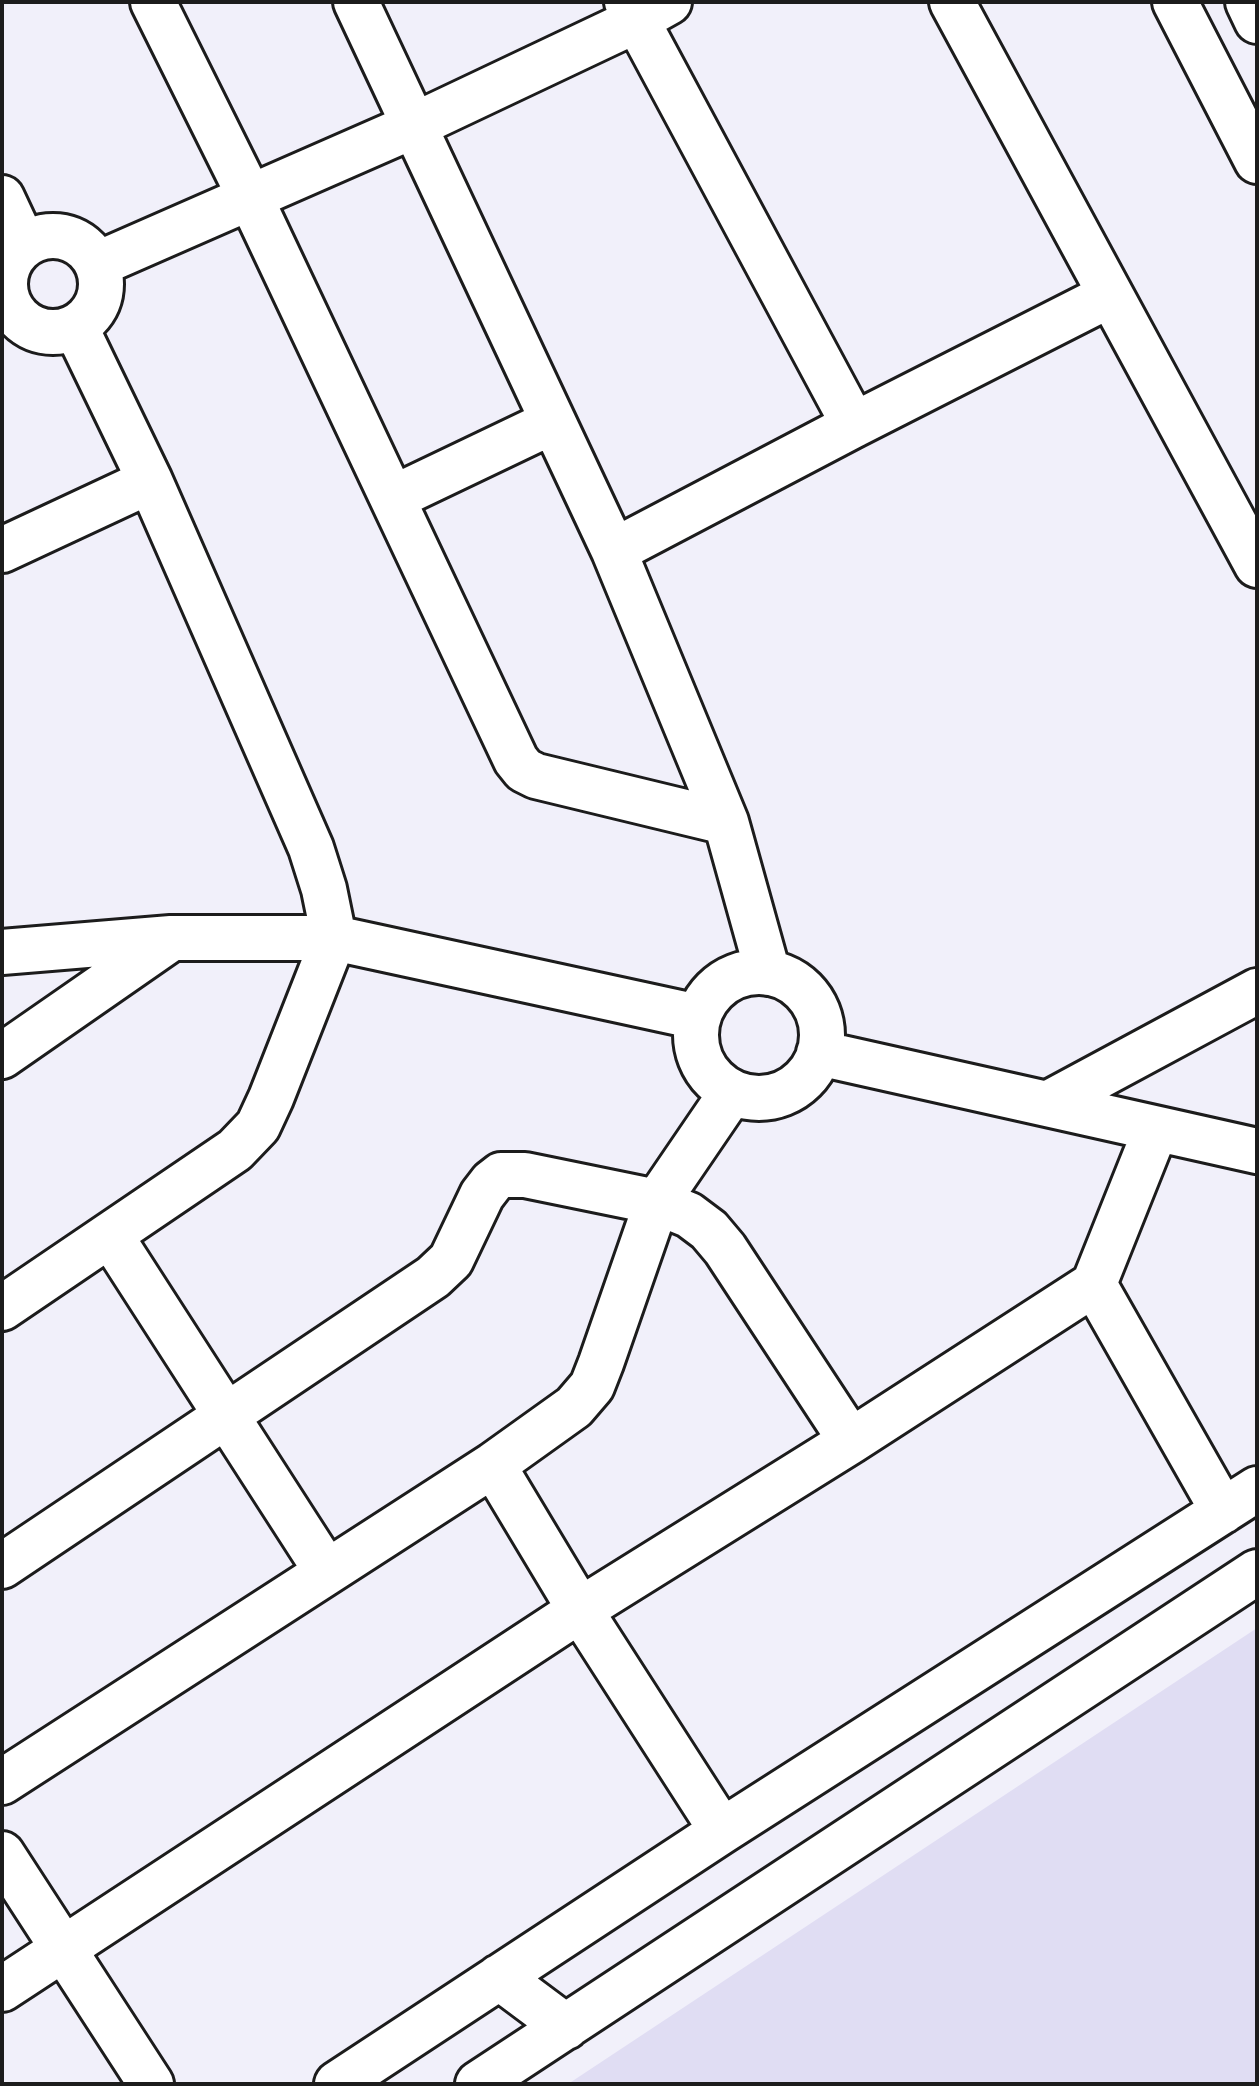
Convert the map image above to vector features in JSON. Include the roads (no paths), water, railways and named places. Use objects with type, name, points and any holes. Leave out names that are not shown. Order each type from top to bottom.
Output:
[{"type":"street","points":[[153,2],[251,199],[516,760],[524,770],[536,776],[726,822]]},
{"type":"street","points":[[356,2],[614,551],[726,822],[768,973]]},
{"type":"street","points":[[952,2],[1257,565]]},
{"type":"street","points":[[1175,2],[1257,161]]},
{"type":"street","points":[[1248,2],[1257,21]]},
{"type":"street","points":[[98,264],[413,126],[644,8],[854,425]]},
{"type":"street","points":[[2,198],[24,245]]},
{"type":"street","points":[[57,235],[74,240],[88,250],[98,264],[102,282],[100,301],[90,317],[76,328],[55,334],[34,329],[17,317],[4,300],[5,279],[11,260],[24,245],[40,237],[57,235]]},
{"type":"street","points":[[614,551],[1110,295]]},
{"type":"street","points":[[2,1308],[235,1150],[258,1126],[334,938],[324,889],[311,848],[150,481],[76,328]]},
{"type":"street","points":[[393,498],[552,422]]},
{"type":"street","points":[[2,550],[150,481]]},
{"type":"street","points":[[2,1056],[171,938]]},
{"type":"street","points":[[2,952],[171,938],[334,938],[698,1017]]},
{"type":"street","points":[[750,973],[768,973],[793,983],[812,1001],[822,1036],[819,1053],[800,1083],[784,1093],[749,1097],[732,1092],[705,1069],[695,1035],[698,1017],[718,987],[750,973]]},
{"type":"street","points":[[1049,1103],[1257,991]]},
{"type":"street","points":[[819,1053],[1257,1151]]},
{"type":"street","points":[[2,1782],[493,1465],[574,1407],[592,1386],[657,1202],[732,1092]]},
{"type":"street","points":[[2,1989],[580,1610],[851,1441],[1094,1284],[1156,1129]]},
{"type":"street","points":[[2,1566],[433,1277],[451,1260],[482,1195],[501,1175],[525,1175],[657,1202],[689,1215],[709,1230],[725,1249],[851,1441]]},
{"type":"street","points":[[110,1235],[327,1572]]},
{"type":"street","points":[[337,2084],[722,1831],[1240,1500],[1094,1284]]},
{"type":"street","points":[[493,1465],[580,1610],[722,1831]]},
{"type":"street","points":[[478,2084],[1257,1572]]},
{"type":"street","points":[[2,1854],[151,2084]]},
{"type":"street","points":[[499,1977],[566,2027]]}]
